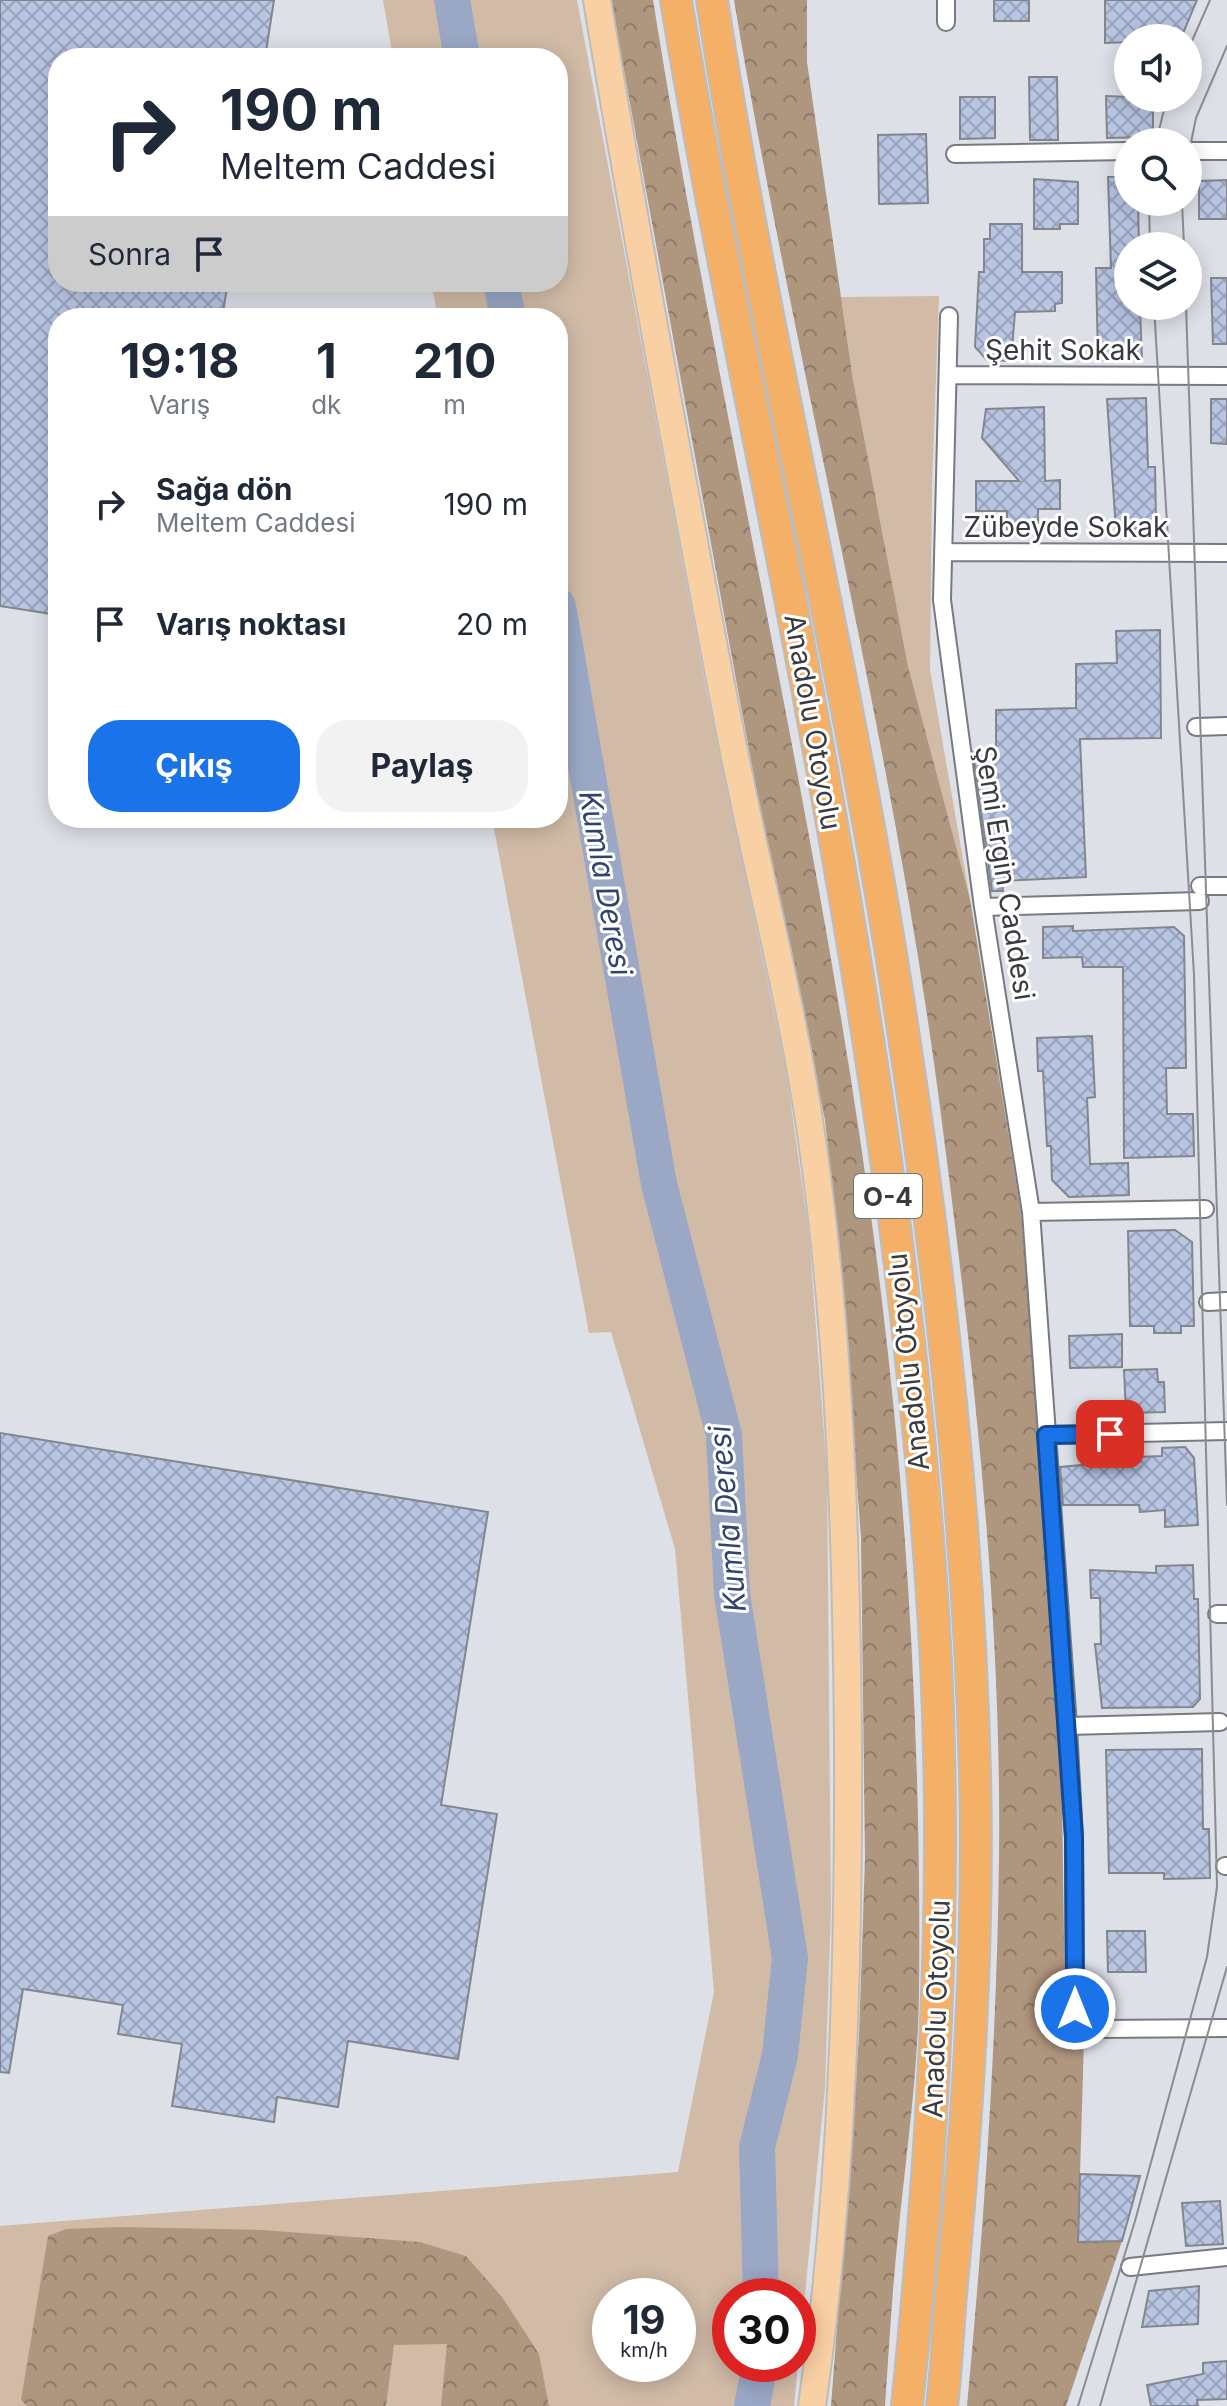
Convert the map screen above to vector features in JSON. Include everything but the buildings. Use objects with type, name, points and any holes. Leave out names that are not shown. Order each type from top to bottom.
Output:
[{"type":"highway","name":"Anadolu Otoyolu","points":[[676,0],[845,899],[874,1081],[917,1426],[935,1660],[942,1854],[929,2174],[907,2406]]},
{"type":"highway","name":"Anadolu Otoyolu","points":[[712,0],[746,198],[889,945],[912,1091],[952,1427],[967,1626],[976,1858],[968,2095],[942,2406]]},
{"type":"main road","points":[[597,0],[728,724],[798,1057],[827,1268],[840,1424],[846,1559],[849,1896],[837,2134],[812,2406]]},
{"type":"street","points":[[946,0],[946,22]]},
{"type":"street","points":[[955,154],[1114,151]]},
{"type":"street","points":[[1202,151],[1227,151]]},
{"type":"street","name":"Şemi Ergin Caddesi","points":[[949,316],[942,600],[983,907],[1031,1212],[1068,1726],[1074,1837],[1075,2009],[1088,2027],[1098,2029],[1227,2028]]},
{"type":"street","name":"Şehit Sokak","points":[[948,375],[1227,376]]},
{"type":"street","name":"Zübeyde Sokak","points":[[943,552],[1227,553]]},
{"type":"street","points":[[1196,727],[1227,726]]},
{"type":"street","points":[[983,907],[1200,893],[1227,886]]},
{"type":"street","points":[[1031,1212],[1205,1209]]},
{"type":"street","points":[[1208,1302],[1227,1301]]},
{"type":"street","points":[[1046,1435],[1227,1431]]},
{"type":"street","points":[[1068,1726],[1220,1722]]},
{"type":"street","points":[[1130,2267],[1227,2257]]},
{"type":"shaded area","points":[[383,0],[577,0],[708,698],[786,1069],[809,1234],[827,1473],[831,1909],[825,2088],[806,2278],[712,2278],[712,2382],[796,2382],[794,2406],[0,2406],[0,2226],[678,2172],[714,1992],[675,1549],[611,1332],[589,1333],[494,828],[568,828],[568,308],[436,308],[433,292],[568,292],[568,48],[391,48]]},
{"type":"shaded area","points":[[939,296],[930,670],[970,899],[908,666],[853,380],[841,297]]},
{"type":"green space","points":[[611,0],[653,0],[683,179],[819,893],[850,1072],[876,1251],[896,1432],[907,1571],[915,1712],[919,1922],[916,2053],[885,2406],[831,2406],[859,2037],[865,1858],[861,1537],[838,1237],[825,1120],[765,837]]},
{"type":"green space","points":[[734,0],[807,0],[807,62],[853,380],[908,666],[970,899],[1021,1211],[1061,1726],[1065,2011],[1084,2038],[1078,2242],[1122,2241],[1066,2406],[967,2406],[989,2132],[999,1858],[999,1762],[990,1570],[973,1378],[918,955],[868,681],[758,137]]},
{"type":"green space","points":[[66,2229],[263,2230],[420,2242],[466,2256],[502,2297],[539,2354],[549,2406],[441,2406],[447,2344],[394,2345],[386,2406],[27,2406],[21,2400],[48,2236]]},
{"type":"waterway","name":"Kumla Deresi","points":[[452,0],[460,48]]},
{"type":"waterway","name":"Kumla Deresi","points":[[503,292],[506,308]]},
{"type":"waterway","name":"Kumla Deresi","points":[[568,663],[659,1184],[724,1435],[732,1594],[790,1958],[780,2055],[757,2147],[761,2278]]},
{"type":"waterway","name":"Kumla Deresi","points":[[752,2406],[757,2382]]},
{"type":"tram line","points":[[1199,24],[1210,0]]},
{"type":"tram line","points":[[1194,128],[1227,46]]},
{"type":"tram line","points":[[1160,128],[1164,112]]},
{"type":"tram line","points":[[1149,216],[1150,232]]},
{"type":"tram line","points":[[1183,216],[1183,232]]},
{"type":"tram line","points":[[1078,2406],[1135,2221],[1207,1957],[1217,1887],[1194,975],[1155,320]]},
{"type":"tram line","points":[[1186,320],[1227,1505]]},
{"type":"tram line","points":[[1100,2406],[1227,1967]]},
{"type":"route","points":[[1075,2009],[1074,1837],[1046,1435],[1110,1434]]}]
